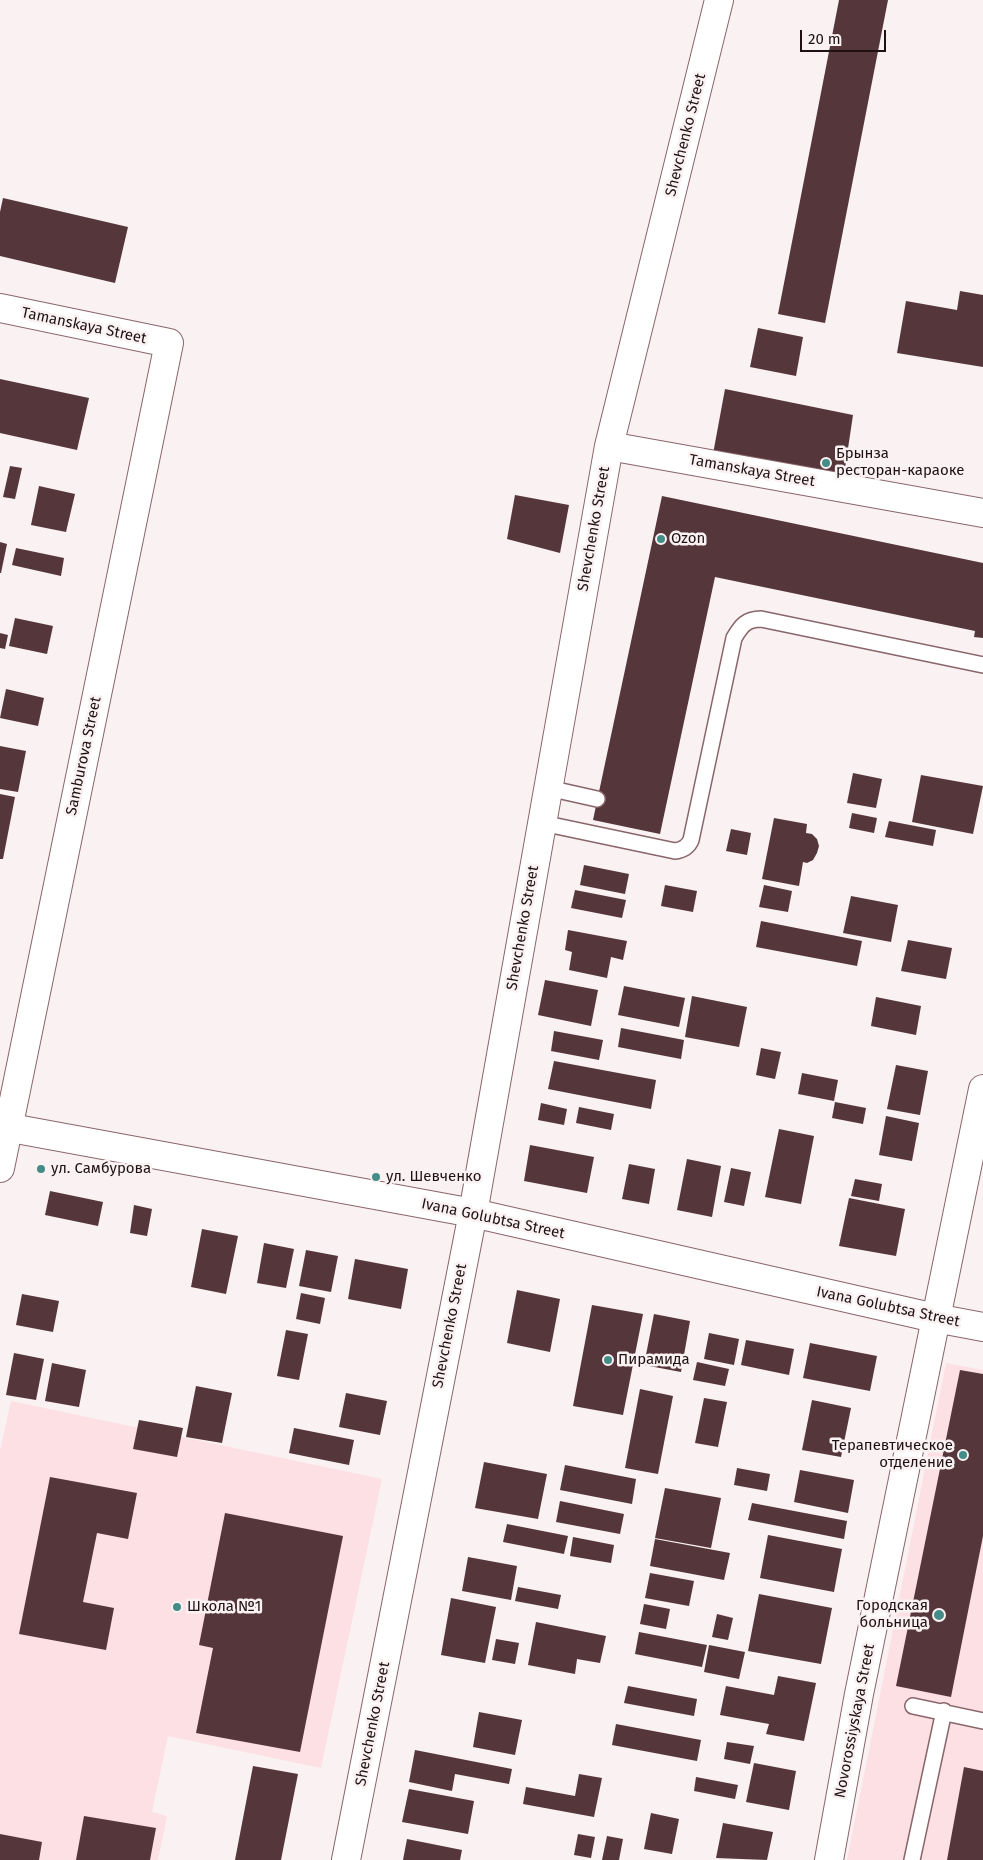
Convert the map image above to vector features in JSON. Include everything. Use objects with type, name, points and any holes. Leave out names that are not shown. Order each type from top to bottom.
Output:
[{"type":"street","name":"Shevchenko Street","points":[[346,1860],[472,1213],[609,446],[719,0]]},
{"type":"street","name":"Tamanskaya Street","points":[[0,308],[169,343]]},
{"type":"street","name":"Samburova Street","points":[[0,1168],[4,1126],[169,343]]},
{"type":"street","name":"Tamanskaya Street","points":[[609,446],[983,513]]},
{"type":"street","name":"Novorossiyskaya Street","points":[[829,1860],[859,1694],[983,1089]]},
{"type":"street","name":"Ivana Golubtsa Street","points":[[4,1126],[472,1213],[935,1318],[983,1327]]},
{"type":"lane","points":[[542,823],[675,851],[682,850],[689,845],[734,638],[740,628],[751,619],[761,619],[983,665]]},
{"type":"lane","points":[[548,788],[598,799]]},
{"type":"lane","points":[[913,1706],[944,1711],[983,1721]]},
{"type":"lane","points":[[912,1860],[944,1711]]},
{"type":"shaded area","name":"Городская больница","points":[[946,1363],[983,1370],[983,1860],[847,1860]]},
{"type":"shaded area","name":"Школа №1","points":[[11,1401],[382,1479],[321,1768],[168,1736],[152,1812],[167,1816],[158,1860],[0,1860],[0,1451]]},
{"type":"building","points":[[839,0],[888,0],[825,323],[778,314]]},
{"type":"building","points":[[3,198],[128,227],[115,283],[0,256],[0,212]]},
{"type":"building","points":[[960,291],[983,295],[983,367],[897,353],[906,301],[957,310]]},
{"type":"building","points":[[758,328],[803,337],[796,376],[750,367]]},
{"type":"building","points":[[0,379],[89,398],[77,450],[0,433]]},
{"type":"building","points":[[725,389],[853,415],[843,482],[713,454]]},
{"type":"building","points":[[10,466],[22,468],[15,499],[3,497]]},
{"type":"building","points":[[39,486],[75,494],[66,532],[31,525]]},
{"type":"building","points":[[515,495],[569,505],[560,553],[507,539]]},
{"type":"building","points":[[662,496],[983,563],[983,638],[974,637],[975,631],[715,577],[660,834],[593,820]]},
{"type":"building","points":[[0,542],[7,544],[1,573],[0,573]]},
{"type":"building","points":[[16,548],[64,558],[61,576],[12,565]]},
{"type":"building","points":[[15,618],[53,626],[47,654],[9,646]]},
{"type":"building","points":[[0,633],[8,635],[5,649],[0,648]]},
{"type":"building","points":[[6,689],[44,698],[38,726],[0,718]]},
{"type":"building","points":[[0,746],[26,751],[18,792],[0,789]]},
{"type":"building","points":[[853,773],[882,779],[876,808],[847,803]]},
{"type":"building","points":[[921,775],[983,786],[973,834],[912,822]]},
{"type":"building","points":[[0,794],[15,797],[3,859],[0,859]]},
{"type":"building","points":[[852,813],[877,818],[874,833],[849,828]]},
{"type":"building","points":[[774,818],[807,824],[806,833],[812,834],[817,839],[819,846],[817,853],[813,860],[807,863],[803,862],[799,886],[762,879]]},
{"type":"building","points":[[889,821],[936,830],[933,846],[885,837]]},
{"type":"building","points":[[731,829],[751,833],[747,855],[726,851]]},
{"type":"building","points":[[584,865],[629,874],[625,894],[580,885]]},
{"type":"building","points":[[665,885],[697,891],[693,912],[661,906]]},
{"type":"building","points":[[764,885],[792,891],[788,912],[759,907]]},
{"type":"building","points":[[575,890],[626,900],[622,918],[571,908]]},
{"type":"building","points":[[851,896],[898,905],[891,942],[843,933]]},
{"type":"building","points":[[761,921],[862,941],[857,966],[756,947]]},
{"type":"building","points":[[568,930],[627,941],[623,960],[611,957],[607,978],[569,970],[572,952],[565,950]]},
{"type":"building","points":[[908,940],[952,948],[946,979],[901,971]]},
{"type":"building","points":[[545,980],[598,990],[591,1026],[538,1015]]},
{"type":"building","points":[[624,986],[685,998],[679,1027],[618,1015]]},
{"type":"building","points":[[692,996],[747,1007],[739,1047],[685,1037]]},
{"type":"building","points":[[876,997],[921,1006],[916,1035],[871,1026]]},
{"type":"building","points":[[621,1028],[684,1040],[681,1059],[618,1047]]},
{"type":"building","points":[[554,1031],[603,1040],[599,1060],[551,1051]]},
{"type":"building","points":[[761,1048],[781,1052],[775,1079],[756,1075]]},
{"type":"building","points":[[554,1061],[656,1080],[651,1109],[548,1089]]},
{"type":"building","points":[[896,1065],[928,1071],[920,1115],[887,1109]]},
{"type":"building","points":[[802,1073],[838,1080],[834,1101],[798,1094]]},
{"type":"building","points":[[835,1102],[866,1108],[863,1124],[832,1118]]},
{"type":"building","points":[[541,1103],[567,1109],[564,1125],[538,1120]]},
{"type":"building","points":[[579,1107],[614,1114],[611,1130],[576,1123]]},
{"type":"building","points":[[886,1116],[919,1123],[912,1161],[879,1155]]},
{"type":"building","points":[[779,1129],[814,1136],[801,1204],[765,1197]]},
{"type":"building","points":[[530,1145],[594,1157],[587,1193],[524,1181]]},
{"type":"building","points":[[687,1159],[721,1166],[712,1217],[677,1210]]},
{"type":"building","points":[[629,1164],[655,1169],[649,1204],[622,1199]]},
{"type":"building","points":[[731,1168],[751,1172],[744,1206],[724,1202]]},
{"type":"building","points":[[855,1179],[882,1184],[879,1201],[851,1196]]},
{"type":"building","points":[[50,1191],[103,1202],[98,1226],[45,1215]]},
{"type":"building","points":[[849,1198],[905,1209],[896,1256],[839,1246]]},
{"type":"building","points":[[134,1205],[152,1209],[147,1236],[130,1233]]},
{"type":"building","points":[[202,1229],[238,1236],[226,1294],[191,1287]]},
{"type":"building","points":[[264,1243],[294,1249],[286,1288],[257,1283]]},
{"type":"building","points":[[306,1250],[338,1256],[331,1292],[299,1286]]},
{"type":"building","points":[[355,1259],[408,1269],[401,1309],[348,1299]]},
{"type":"building","points":[[517,1290],[560,1299],[550,1352],[507,1343]]},
{"type":"building","points":[[301,1293],[325,1298],[320,1324],[296,1319]]},
{"type":"building","points":[[22,1294],[59,1301],[53,1332],[16,1325]]},
{"type":"building","name":"Пирамида","points":[[592,1305],[643,1314],[623,1415],[573,1406]]},
{"type":"building","points":[[654,1314],[690,1321],[681,1372],[644,1365]]},
{"type":"building","points":[[286,1330],[308,1334],[299,1380],[277,1376]]},
{"type":"building","points":[[709,1333],[739,1339],[734,1365],[704,1359]]},
{"type":"building","points":[[746,1340],[794,1349],[789,1375],[741,1365]]},
{"type":"building","points":[[810,1343],[877,1356],[870,1391],[803,1378]]},
{"type":"building","points":[[14,1353],[44,1359],[36,1400],[6,1395]]},
{"type":"building","points":[[697,1362],[729,1369],[725,1386],[693,1380]]},
{"type":"building","points":[[52,1363],[86,1370],[79,1407],[45,1401]]},
{"type":"building","name":"Терапевтическое отделение","points":[[960,1370],[983,1374],[983,1536],[951,1697],[896,1686]]},
{"type":"building","points":[[196,1386],[232,1393],[222,1443],[186,1437]]},
{"type":"building","points":[[640,1389],[673,1396],[658,1474],[625,1468]]},
{"type":"building","points":[[346,1393],[387,1401],[380,1435],[339,1427]]},
{"type":"building","points":[[704,1398],[727,1402],[718,1447],[695,1443]]},
{"type":"building","points":[[812,1400],[851,1408],[841,1457],[802,1450]]},
{"type":"building","points":[[139,1420],[183,1428],[177,1457],[133,1449]]},
{"type":"building","points":[[294,1428],[354,1440],[349,1465],[289,1453]]},
{"type":"building","points":[[484,1462],[547,1474],[538,1519],[475,1508]]},
{"type":"building","points":[[565,1465],[636,1479],[632,1504],[560,1490]]},
{"type":"building","points":[[737,1468],[770,1474],[767,1491],[734,1485]]},
{"type":"building","points":[[800,1470],[854,1480],[848,1513],[794,1502]]},
{"type":"building","points":[[50,1477],[137,1493],[128,1539],[97,1533],[83,1602],[114,1608],[106,1650],[19,1634]]},
{"type":"building","points":[[665,1488],[721,1498],[711,1548],[655,1538]]},
{"type":"building","points":[[560,1501],[624,1514],[620,1534],[556,1522]]},
{"type":"building","points":[[752,1503],[847,1521],[844,1539],[748,1520]]},
{"type":"building","points":[[225,1513],[343,1536],[300,1752],[196,1733],[213,1648],[199,1645]]},
{"type":"building","points":[[507,1524],[568,1536],[564,1554],[503,1542]]},
{"type":"building","points":[[768,1535],[842,1549],[834,1592],[760,1578]]},
{"type":"building","points":[[573,1537],[614,1545],[611,1563],[570,1556]]},
{"type":"building","points":[[655,1539],[730,1553],[724,1580],[650,1566]]},
{"type":"building","points":[[468,1557],[517,1566],[511,1600],[462,1591]]},
{"type":"building","points":[[650,1573],[694,1581],[689,1606],[645,1598]]},
{"type":"building","points":[[518,1587],[561,1595],[558,1609],[515,1601]]},
{"type":"building","points":[[759,1594],[832,1608],[821,1664],[748,1651]]},
{"type":"building","points":[[451,1598],[496,1607],[485,1663],[441,1655]]},
{"type":"building","points":[[644,1604],[670,1609],[666,1629],[640,1624]]},
{"type":"building","points":[[717,1614],[733,1618],[728,1640],[712,1637]]},
{"type":"building","points":[[536,1622],[606,1636],[600,1663],[577,1659],[575,1674],[528,1665]]},
{"type":"building","points":[[639,1632],[707,1645],[702,1667],[635,1654]]},
{"type":"building","points":[[496,1639],[519,1643],[515,1664],[492,1660]]},
{"type":"building","points":[[709,1645],[745,1652],[739,1679],[704,1672]]},
{"type":"building","points":[[778,1676],[816,1683],[804,1741],[766,1734],[769,1724],[720,1715],[726,1686],[774,1695]]},
{"type":"building","points":[[628,1686],[697,1699],[694,1716],[624,1703]]},
{"type":"building","points":[[479,1712],[522,1720],[515,1755],[473,1747]]},
{"type":"building","points":[[616,1724],[701,1740],[697,1761],[612,1745]]},
{"type":"building","points":[[727,1742],[754,1746],[750,1764],[724,1759]]},
{"type":"building","points":[[415,1750],[512,1769],[509,1784],[455,1774],[452,1791],[409,1782]]},
{"type":"building","points":[[754,1763],[796,1771],[789,1810],[746,1802]]},
{"type":"building","points":[[253,1766],[298,1774],[281,1860],[235,1860]]},
{"type":"building","points":[[964,1767],[983,1771],[983,1860],[947,1860]]},
{"type":"building","points":[[579,1774],[602,1778],[594,1817],[523,1804],[526,1787],[575,1796]]},
{"type":"building","points":[[696,1777],[738,1785],[735,1799],[694,1791]]},
{"type":"building","points":[[409,1789],[474,1801],[468,1834],[402,1822]]},
{"type":"building","points":[[651,1813],[679,1819],[672,1854],[644,1849]]},
{"type":"building","points":[[84,1816],[156,1828],[150,1860],[76,1860]]},
{"type":"building","points":[[723,1823],[773,1832],[767,1860],[716,1858]]},
{"type":"building","points":[[0,1834],[42,1842],[39,1860],[0,1860]]},
{"type":"building","points":[[578,1834],[595,1837],[591,1858],[574,1855]]},
{"type":"building","points":[[607,1836],[623,1839],[619,1860],[602,1860]]},
{"type":"building","points":[[407,1839],[462,1850],[460,1860],[403,1860]]},
{"type":"place","name":"Брынза ресторан-караоке","points":[[826,463]]},
{"type":"place","name":"Ozon","points":[[661,539]]},
{"type":"place","name":"ул. Самбурова","points":[[41,1169]]},
{"type":"place","name":"ул. Шевченко","points":[[376,1177]]},
{"type":"place","name":"Пирамида","points":[[608,1360]]},
{"type":"place","name":"Терапевтическое отделение","points":[[963,1455]]},
{"type":"place","name":"Школа №1","points":[[177,1607]]},
{"type":"place","name":"Городская больница","points":[[939,1615]]}]
